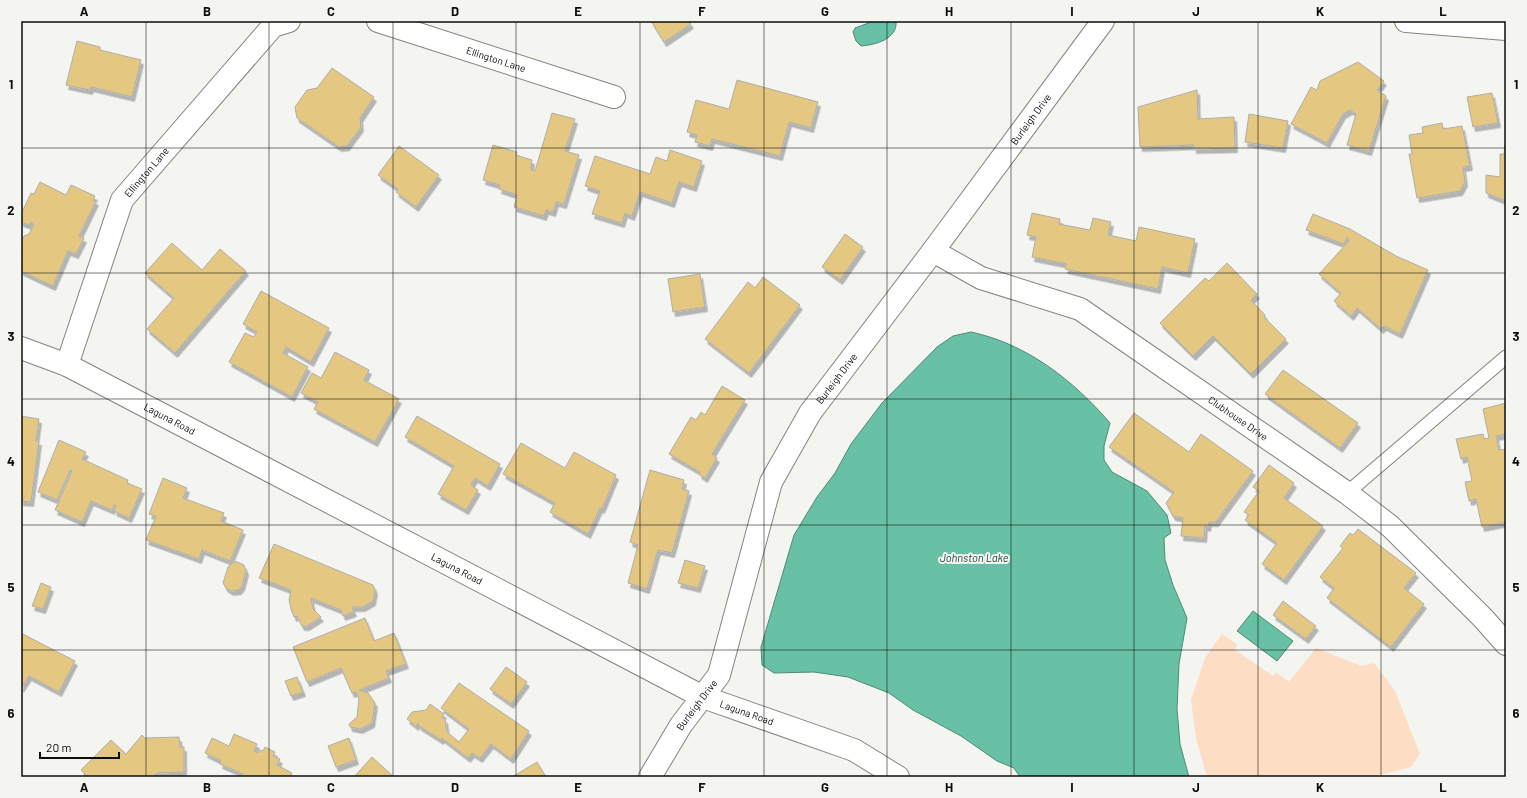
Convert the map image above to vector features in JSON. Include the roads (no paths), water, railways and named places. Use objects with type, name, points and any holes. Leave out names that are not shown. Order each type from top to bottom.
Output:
[{"type":"street","name":"Ellington Lane","points":[[67,365],[122,200],[273,26],[289,21]]},
{"type":"street","name":"Ellington Lane","points":[[378,21],[614,97]]},
{"type":"street","name":"Burleigh Drive","points":[[650,777],[681,725],[719,675],[770,482],[810,413],[933,251],[1103,21]]},
{"type":"street","points":[[1406,21],[1506,29]]},
{"type":"street","name":"Clubhouse Drive","points":[[933,251],[981,278],[1080,309],[1347,493],[1390,526],[1483,618],[1506,644]]},
{"type":"street","name":"Laguna Road","points":[[21,348],[67,365],[703,697],[854,750],[898,777]]},
{"type":"lane","points":[[1347,493],[1506,357]]},
{"type":"water","points":[[874,21],[896,21],[896,27],[889,37],[884,40],[861,46],[856,41],[853,32],[855,28]]},
{"type":"water","name":"Johnston Lake","points":[[971,332],[1011,345],[1030,355],[1065,378],[1081,392],[1110,423],[1104,446],[1104,460],[1112,472],[1147,491],[1167,515],[1171,533],[1164,538],[1165,560],[1173,585],[1187,618],[1179,664],[1177,709],[1180,744],[1189,777],[1020,777],[1014,768],[997,761],[961,736],[913,710],[889,693],[848,677],[814,672],[774,673],[762,665],[761,647],[794,535],[817,497],[835,473],[851,444],[882,403],[937,347],[953,336]]},
{"type":"water","points":[[1253,611],[1293,641],[1277,661],[1237,631]]}]
